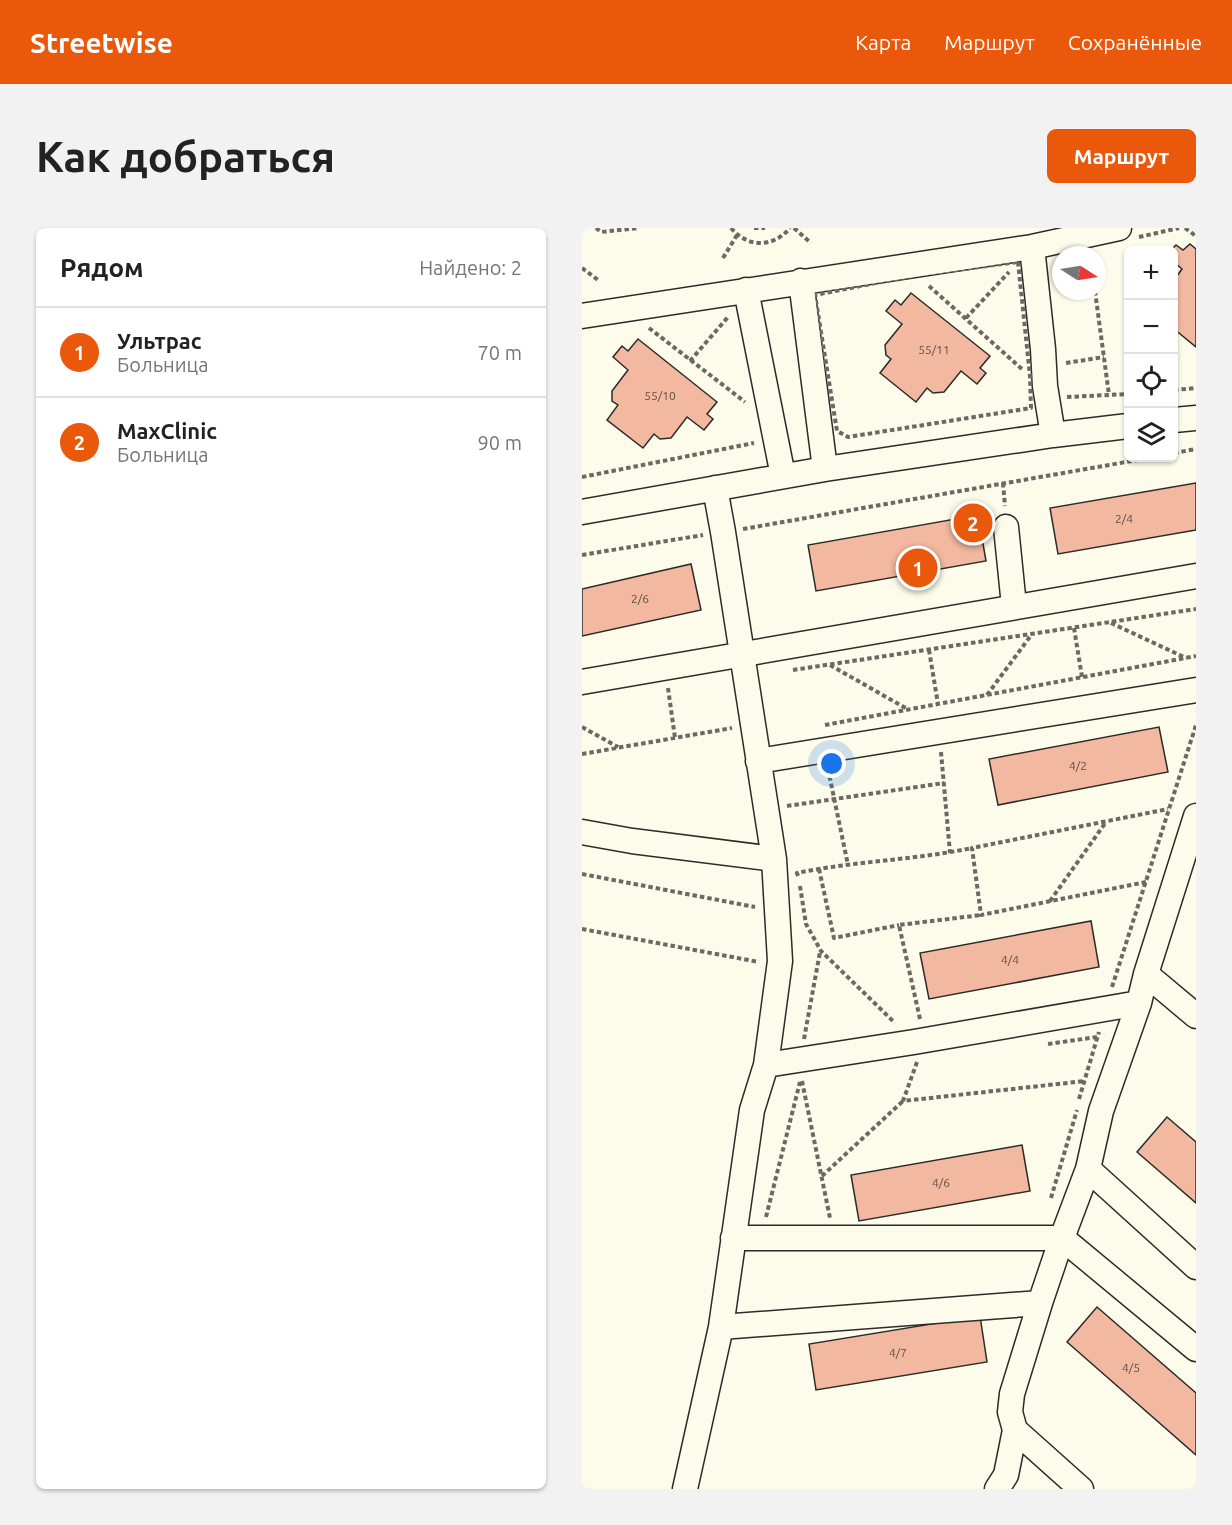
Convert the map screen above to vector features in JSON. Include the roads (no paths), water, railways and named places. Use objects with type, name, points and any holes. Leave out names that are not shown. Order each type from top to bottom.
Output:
[{"type":"lane","points":[[582,316],[801,281],[911,270],[1025,254],[1119,228]]},
{"type":"lane","points":[[1025,254],[1043,349],[1045,385],[1053,435]]},
{"type":"lane","points":[[801,281],[825,469]]},
{"type":"lane","points":[[746,290],[783,476]]},
{"type":"lane","points":[[1178,420],[1196,418]]},
{"type":"lane","points":[[582,512],[825,469],[1124,426]]},
{"type":"lane","points":[[685,1489],[721,1327],[752,1110],[766,1065],[780,961],[785,860],[758,761],[715,489]]},
{"type":"lane","points":[[1006,527],[1014,606]]},
{"type":"lane","points":[[582,682],[1196,576]]},
{"type":"lane","points":[[758,761],[1196,690]]},
{"type":"lane","points":[[997,1489],[1006,1475],[1015,1430],[1011,1412],[1012,1394],[1040,1303],[1088,1169],[1101,1111],[1139,1003],[1196,816]]},
{"type":"lane","points":[[582,832],[632,842],[785,860]]},
{"type":"lane","points":[[1146,974],[1196,1016]]},
{"type":"lane","points":[[766,1065],[917,1043],[1139,1003]]},
{"type":"lane","points":[[1088,1169],[1196,1267]]},
{"type":"lane","points":[[733,1238],[1062,1238],[1196,1349]]},
{"type":"lane","points":[[721,1327],[1040,1303]]},
{"type":"lane","points":[[1015,1430],[1081,1489]]},
{"type":"place","name":"MaxClinic","points":[[973,523]]},
{"type":"place","name":"Ультрас","points":[[918,568]]}]
